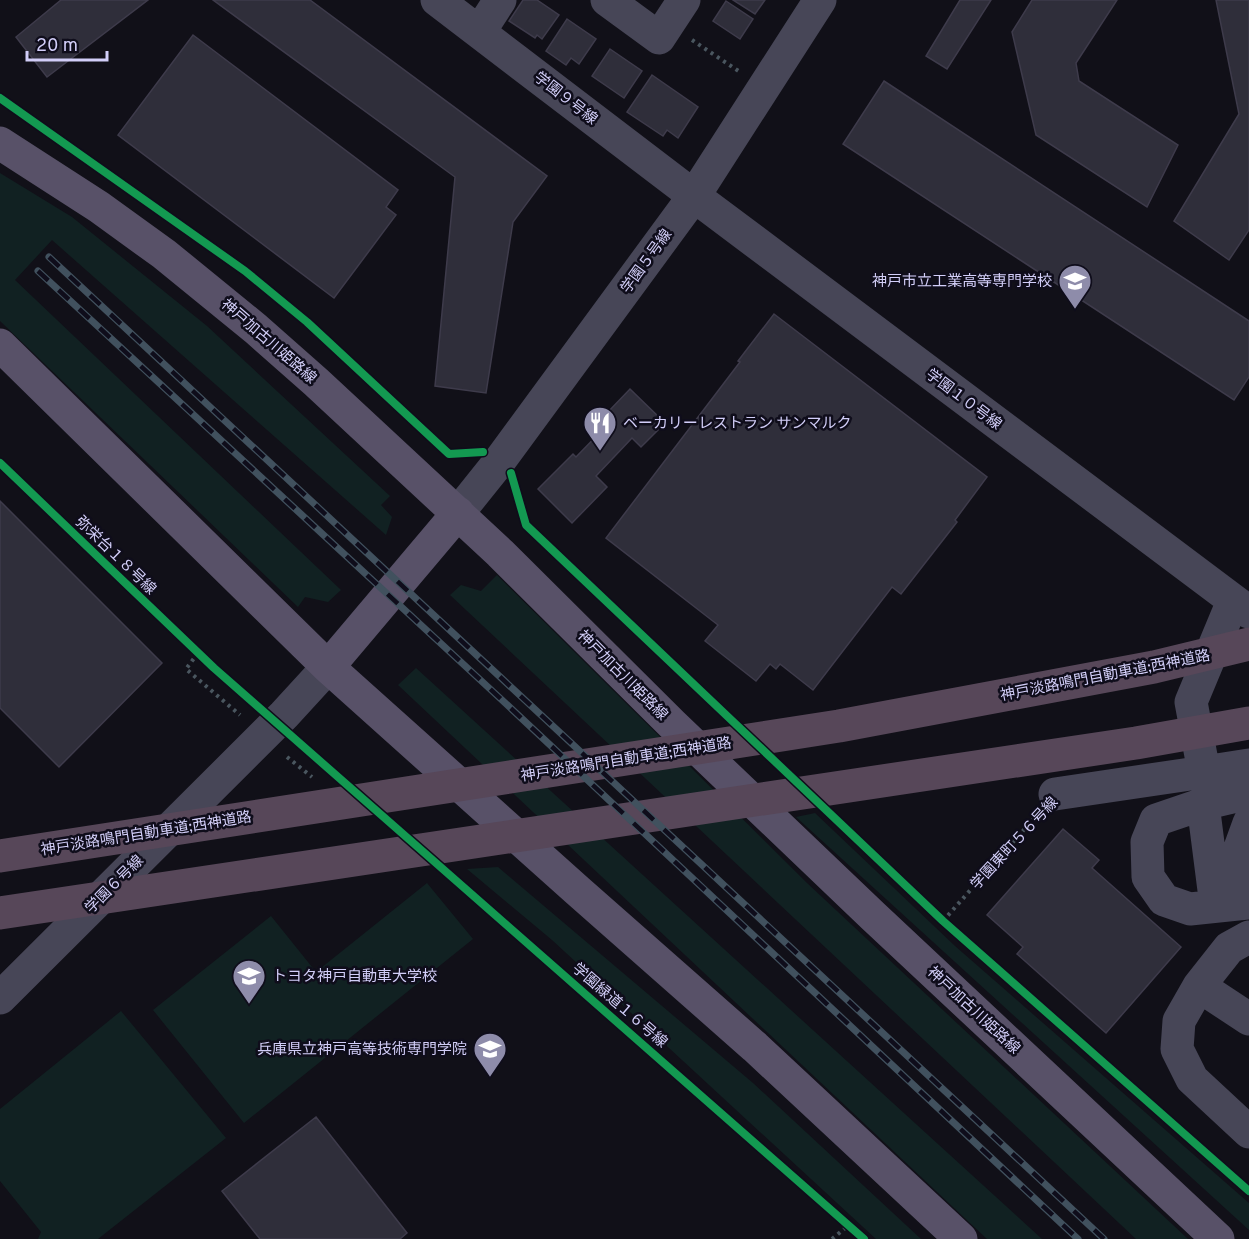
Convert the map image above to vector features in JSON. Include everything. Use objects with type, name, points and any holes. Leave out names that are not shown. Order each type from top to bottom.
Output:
[{"type":"highway","name":"神戸淡路鳴門自動車道;西神道路","points":[[0,856],[840,726],[1154,667],[1249,644]]},
{"type":"highway","points":[[0,913],[1125,745],[1249,723]]},
{"type":"main road","name":"神戸加古川姫路線","points":[[0,144],[99,207],[182,268],[256,328],[458,513],[672,724],[864,908],[1218,1239]]},
{"type":"main road","points":[[0,345],[328,667],[569,884],[755,1047],[961,1239]]},
{"type":"main road","points":[[328,667],[458,513]]},
{"type":"street","name":"学園９号線","points":[[437,0],[694,196]]},
{"type":"street","points":[[480,31],[500,0]]},
{"type":"street","points":[[607,0],[659,38],[676,12]]},
{"type":"street","name":"学園５号線","points":[[458,513],[505,454],[694,196],[820,0]]},
{"type":"street","name":"学園１０号線","points":[[694,196],[1241,607],[1191,702],[1204,772]]},
{"type":"street","name":"学園６号線","points":[[0,998],[284,715],[328,667]]},
{"type":"street","points":[[1204,772],[1249,765]]},
{"type":"street","name":"学園東町５６号線","points":[[1055,794],[1204,772]]},
{"type":"street","points":[[1249,793],[1203,804],[1156,820],[1147,842],[1148,877],[1164,900],[1190,909],[1249,903]]},
{"type":"street","points":[[1203,804],[1216,906]]},
{"type":"street","points":[[1249,823],[1228,881],[1249,879]]},
{"type":"street","points":[[1249,938],[1229,948],[1199,986],[1179,1021],[1177,1049],[1192,1079],[1249,1132]]},
{"type":"street","points":[[1199,986],[1247,1012]]},
{"type":"path","points":[[676,12],[764,88]]},
{"type":"path","points":[[514,484],[526,525],[726,715]]},
{"type":"path","points":[[198,652],[186,669],[240,715]]},
{"type":"path","points":[[830,814],[943,921],[1249,1191]]},
{"type":"path","points":[[832,1239],[849,1225]]},
{"type":"shaded area","points":[[0,173],[72,217],[207,326],[390,496],[381,505],[392,517],[386,535],[52,240],[15,280],[341,590],[328,602],[305,597],[298,607],[0,321]]},
{"type":"shaded area","points":[[497,575],[807,883],[1188,1239],[1136,1239],[450,595],[461,585],[481,591]]},
{"type":"shaded area","points":[[416,668],[1042,1239],[987,1239],[398,685]]},
{"type":"shaded area","points":[[815,813],[955,946],[1249,1203],[1249,1230],[796,817]]},
{"type":"shaded area","points":[[498,867],[753,1083],[921,1239],[876,1239],[552,940],[467,869]]},
{"type":"shaded area","points":[[427,883],[473,939],[244,1123],[153,1010],[271,916],[316,972]]},
{"type":"shaded area","points":[[121,1011],[226,1138],[98,1239],[38,1239],[41,1232],[0,1181],[0,1109]]},
{"type":"building","points":[[61,0],[148,0],[47,77],[16,37]]},
{"type":"building","points":[[213,0],[310,0],[547,176],[513,222],[486,393],[435,386],[455,177]]},
{"type":"building","points":[[523,0],[537,0],[559,15],[542,39],[537,35],[535,38],[509,21]]},
{"type":"building","points":[[733,0],[765,0],[755,14]]},
{"type":"building","points":[[960,0],[991,0],[947,69],[926,56]]},
{"type":"building","points":[[1032,0],[1117,0],[1076,63],[1079,81],[1178,145],[1147,207],[1036,135],[1012,32]]},
{"type":"building","points":[[1216,0],[1249,0],[1249,230],[1229,260],[1174,221],[1239,114]]},
{"type":"building","points":[[726,1],[753,19],[740,39],[713,21]]},
{"type":"building","points":[[567,19],[596,39],[579,64],[571,58],[566,65],[546,51]]},
{"type":"building","points":[[193,35],[398,190],[386,207],[396,215],[334,298],[118,135]]},
{"type":"building","points":[[610,49],[642,71],[624,98],[592,76]]},
{"type":"building","points":[[652,75],[698,107],[678,138],[667,130],[663,136],[627,112]]},
{"type":"building","points":[[884,81],[1249,321],[1249,377],[1234,400],[843,144]]},
{"type":"building","points":[[774,314],[987,477],[955,520],[957,522],[901,594],[892,587],[813,690],[780,664],[776,669],[770,664],[756,681],[705,641],[718,625],[606,538]]},
{"type":"building","points":[[630,389],[665,423],[641,447],[632,438],[596,476],[607,487],[572,523],[538,489],[573,454],[576,457],[613,419],[607,413]]},
{"type":"building","points":[[0,501],[162,663],[59,767],[0,708]]},
{"type":"building","points":[[1063,829],[1099,860],[1092,868],[1181,947],[1106,1033],[1017,954],[1023,947],[987,915]]},
{"type":"building","points":[[316,1117],[407,1233],[400,1239],[260,1239],[222,1191]]},
{"type":"railway","points":[[49,257],[1104,1239]]},
{"type":"railway","points":[[38,271],[502,700],[1078,1239]]},
{"type":"cycle path","points":[[0,98],[245,271],[307,322],[449,454],[483,452]]},
{"type":"cycle path","name":"弥栄台１８号線","points":[[0,463],[214,668],[864,1239]]},
{"type":"cycle path","points":[[511,473],[526,525],[943,921],[1249,1191]]},
{"type":"place","name":"神戸市立工業高等専門学校","points":[[1075,310]]},
{"type":"place","name":"ベーカリーレストラン サンマルク","points":[[600,452]]},
{"type":"place","name":"トヨタ神戸自動車大学校","points":[[249,1005]]},
{"type":"place","name":"兵庫県立神戸高等技術専門学院","points":[[490,1078]]}]
